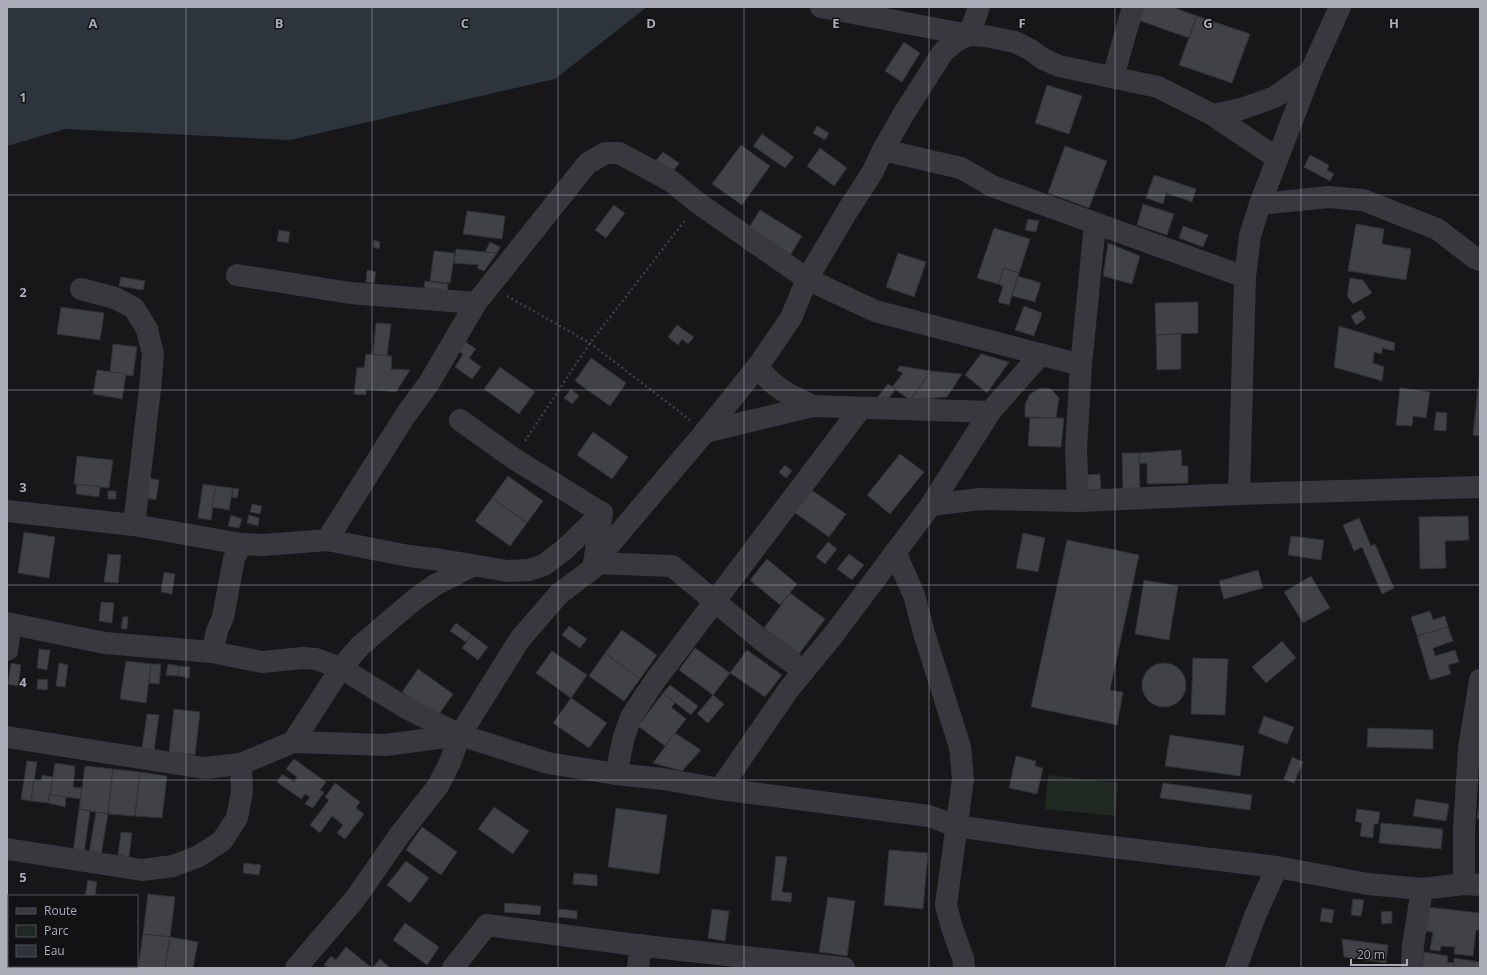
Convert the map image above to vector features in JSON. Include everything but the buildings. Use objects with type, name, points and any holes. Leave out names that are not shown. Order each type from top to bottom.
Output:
[{"type":"street","points":[[821,7],[969,35],[985,36],[1015,42],[1032,50],[1043,59],[1059,66],[1158,88],[1213,115],[1277,158]]},
{"type":"street","points":[[594,563],[705,432],[758,366],[791,318],[808,279],[848,210],[872,173],[903,115],[943,52],[956,41],[969,35],[979,7]]},
{"type":"street","points":[[1113,77],[1133,7]]},
{"type":"street","points":[[1239,494],[1245,277],[1250,236],[1277,158],[1311,71],[1340,7]]},
{"type":"street","points":[[1213,115],[1241,109],[1275,97],[1311,71]]},
{"type":"street","points":[[883,150],[961,168],[992,186],[1245,277]]},
{"type":"street","points":[[327,540],[405,416],[429,383],[476,303],[587,164],[605,153],[619,153],[671,181],[698,203],[808,279],[875,311],[1081,365]]},
{"type":"street","points":[[1260,204],[1328,197],[1363,200],[1436,229],[1475,258],[1480,260]]},
{"type":"street","points":[[1078,501],[1076,449],[1081,365],[1095,224]]},
{"type":"street","points":[[237,275],[350,293],[444,302],[476,303]]},
{"type":"street","points":[[81,289],[115,298],[134,308],[147,329],[153,354],[134,525]]},
{"type":"street","points":[[720,789],[789,689],[834,634],[931,505],[990,412],[1041,354]]},
{"type":"street","points":[[758,366],[773,385],[789,396],[813,406]]},
{"type":"street","points":[[705,432],[813,406],[990,412]]},
{"type":"street","points":[[616,774],[624,737],[631,717],[654,682],[861,408]]},
{"type":"street","points":[[460,420],[513,458],[602,513]]},
{"type":"street","points":[[931,505],[980,499],[1078,501],[1239,494],[1480,487]]},
{"type":"street","points":[[7,510],[134,525],[241,544],[263,545],[327,540],[409,556],[508,571],[529,570],[544,565],[565,549],[602,513]]},
{"type":"street","points":[[296,968],[355,898],[401,833],[438,786],[450,762],[460,736],[520,639],[558,594],[596,566],[594,563],[602,513]]},
{"type":"street","points":[[212,652],[217,631],[223,617],[234,559],[241,544]]},
{"type":"street","points":[[895,552],[914,595],[924,633],[960,747],[963,779],[946,905],[964,968]]},
{"type":"street","points":[[594,563],[672,566],[764,642],[804,671]]},
{"type":"street","points":[[293,742],[341,668],[360,646],[414,600],[435,585],[472,566]]},
{"type":"street","points":[[7,650],[9,623],[105,643],[212,652],[262,662],[303,658],[316,659],[341,668],[406,708],[460,736],[548,762],[616,774],[663,779],[720,789],[929,816],[956,826],[1039,838],[1277,867],[1368,884],[1422,889],[1472,884],[1464,829],[1469,748],[1480,680]]},
{"type":"street","points":[[7,737],[204,768],[241,764],[293,742],[386,745],[460,736]]},
{"type":"street","points":[[7,849],[142,870],[173,866],[199,856],[222,841],[234,824],[237,818],[242,792],[241,764]]},
{"type":"street","points":[[1236,968],[1255,916],[1277,867]]},
{"type":"street","points":[[1412,968],[1422,889]]},
{"type":"street","points":[[453,968],[487,925],[641,945],[844,968]]},
{"type":"street","points":[[638,968],[641,945]]},
{"type":"path","points":[[513,458],[590,342],[698,203]]},
{"type":"path","points":[[490,286],[590,342],[705,432]]},
{"type":"green space","points":[[1048,775],[1118,783],[1115,816],[1045,809]]},
{"type":"water","points":[[7,7],[647,7],[555,79],[290,140],[65,129],[7,146]]}]
